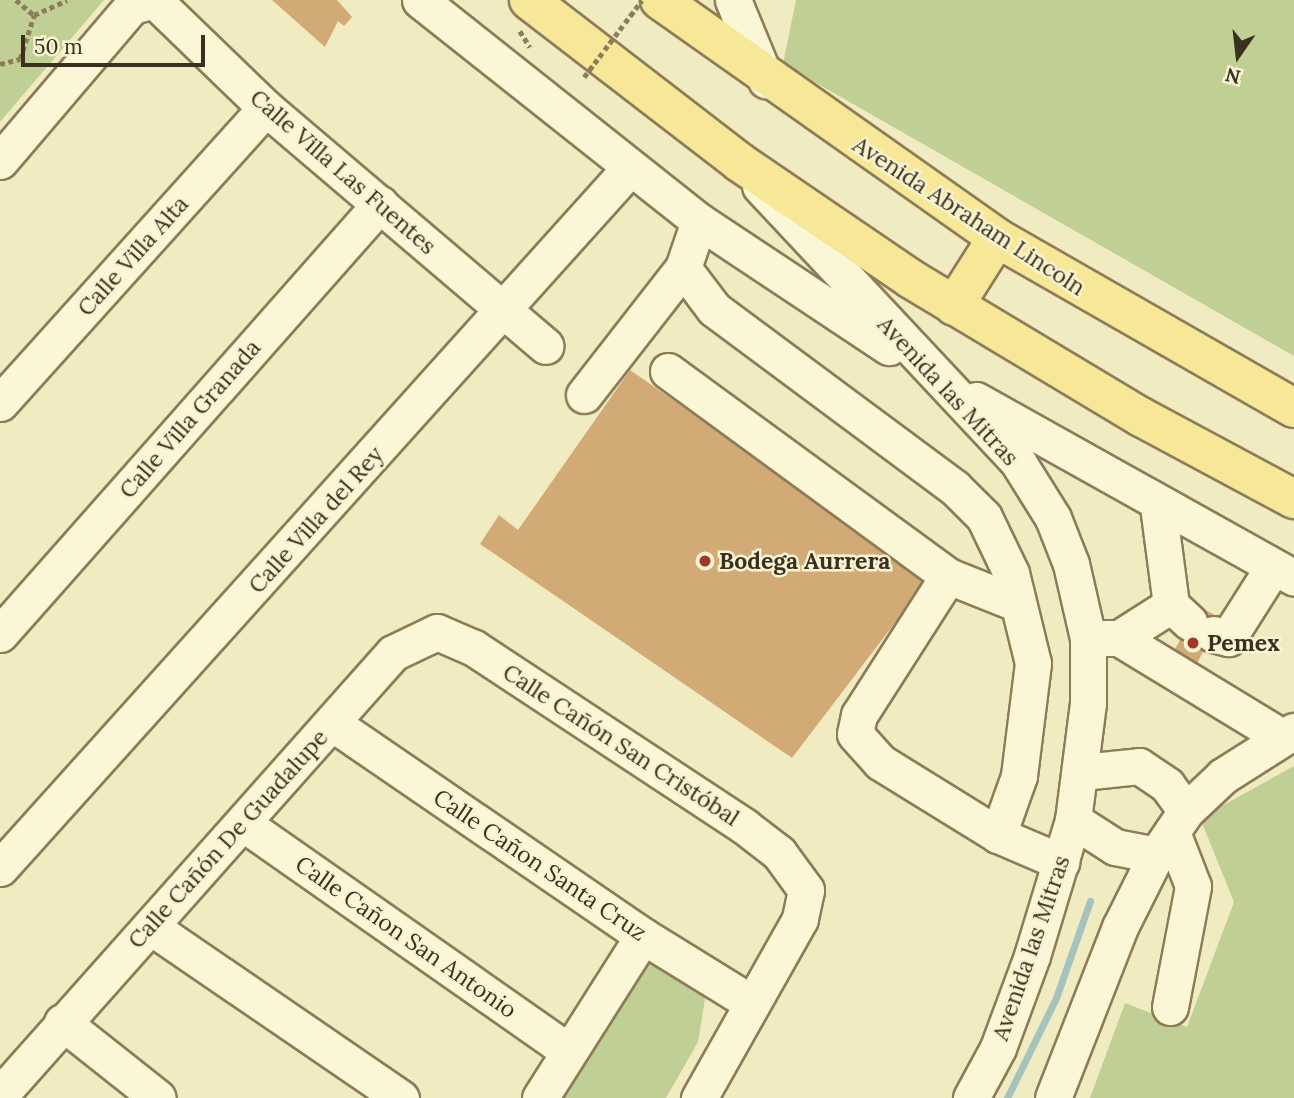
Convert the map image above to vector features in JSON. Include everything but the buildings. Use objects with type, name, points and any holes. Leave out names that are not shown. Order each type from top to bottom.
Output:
[{"type":"main road","name":"Avenida Abraham Lincoln","points":[[660,0],[766,80],[997,237],[1294,408]]},
{"type":"main road","points":[[532,17],[739,163],[954,306],[1294,499]]},
{"type":"main road","points":[[954,306],[997,237]]},
{"type":"street","points":[[420,0],[629,169],[699,221],[931,374],[1158,506],[1283,573],[1200,625],[1103,638]]},
{"type":"street","points":[[733,0],[766,80]]},
{"type":"street","points":[[0,161],[145,1]]},
{"type":"street","name":"Calle Villa Las Fuentes","points":[[145,1],[266,108],[546,346]]},
{"type":"street","name":"Calle Villa Alta","points":[[0,403],[266,108]]},
{"type":"street","name":"Avenida las Mitras","points":[[739,163],[931,374],[1017,462],[1053,518],[1103,638],[1082,772],[1073,820],[1061,862],[998,1048],[971,1098]]},
{"type":"street","name":"Calle Villa del Rey","points":[[0,867],[506,311],[629,169]]},
{"type":"street","name":"Calle Villa Granada","points":[[0,634],[380,204]]},
{"type":"street","points":[[584,395],[682,268],[699,221]]},
{"type":"street","points":[[682,268],[714,309],[955,488],[984,517],[1011,573],[1032,663],[1019,776],[998,835]]},
{"type":"street","points":[[668,370],[948,576],[1016,603]]},
{"type":"street","points":[[1158,506],[1200,625],[1203,689]]},
{"type":"street","points":[[948,576],[859,715],[855,734],[880,762],[998,835],[1061,862]]},
{"type":"street","name":"Calle Cañón San Cristóbal","points":[[393,653],[437,632],[485,655],[779,853],[806,890],[800,919],[750,1002]]},
{"type":"street","points":[[1053,1098],[1120,927],[1171,833],[1223,776],[1288,734],[1103,638]]},
{"type":"street","name":"Calle Cañón De Guadalupe","points":[[0,1095],[62,1022],[244,824],[393,653]]},
{"type":"street","name":"Calle Cañon Santa Cruz","points":[[332,723],[643,936],[750,1002]]},
{"type":"street","points":[[1082,772],[1139,766],[1167,785],[1171,833],[1193,886],[1170,1007]]},
{"type":"street","points":[[1073,820],[1115,847],[1171,833]]},
{"type":"street","name":"Calle Cañon San Antonio","points":[[244,824],[567,1050]]},
{"type":"street","points":[[151,927],[401,1098]]},
{"type":"street","points":[[540,1098],[567,1050],[643,936]]},
{"type":"street","points":[[699,1098],[750,1002]]},
{"type":"street","points":[[62,1022],[158,1098]]},
{"type":"path","points":[[16,0],[34,15]]},
{"type":"path","points":[[0,64],[20,59],[34,15],[67,0]]},
{"type":"path","points":[[574,68],[584,77],[642,0]]},
{"type":"path","points":[[532,17],[517,35],[537,52]]},
{"type":"green space","points":[[0,0],[104,0],[0,122]]},
{"type":"green space","points":[[796,0],[1294,0],[1294,356],[783,64]]},
{"type":"green space","points":[[1294,766],[1294,1098],[1090,1098],[1125,1003],[1187,1027],[1234,902],[1200,818]]},
{"type":"green space","points":[[646,963],[696,980],[705,999],[698,1042],[666,1098],[549,1098]]},
{"type":"waterway","points":[[1007,1098],[1056,998],[1090,901]]},
{"type":"place","name":"Bodega Aurrera","points":[[705,561]]},
{"type":"place","name":"Pemex","points":[[1193,643]]}]
